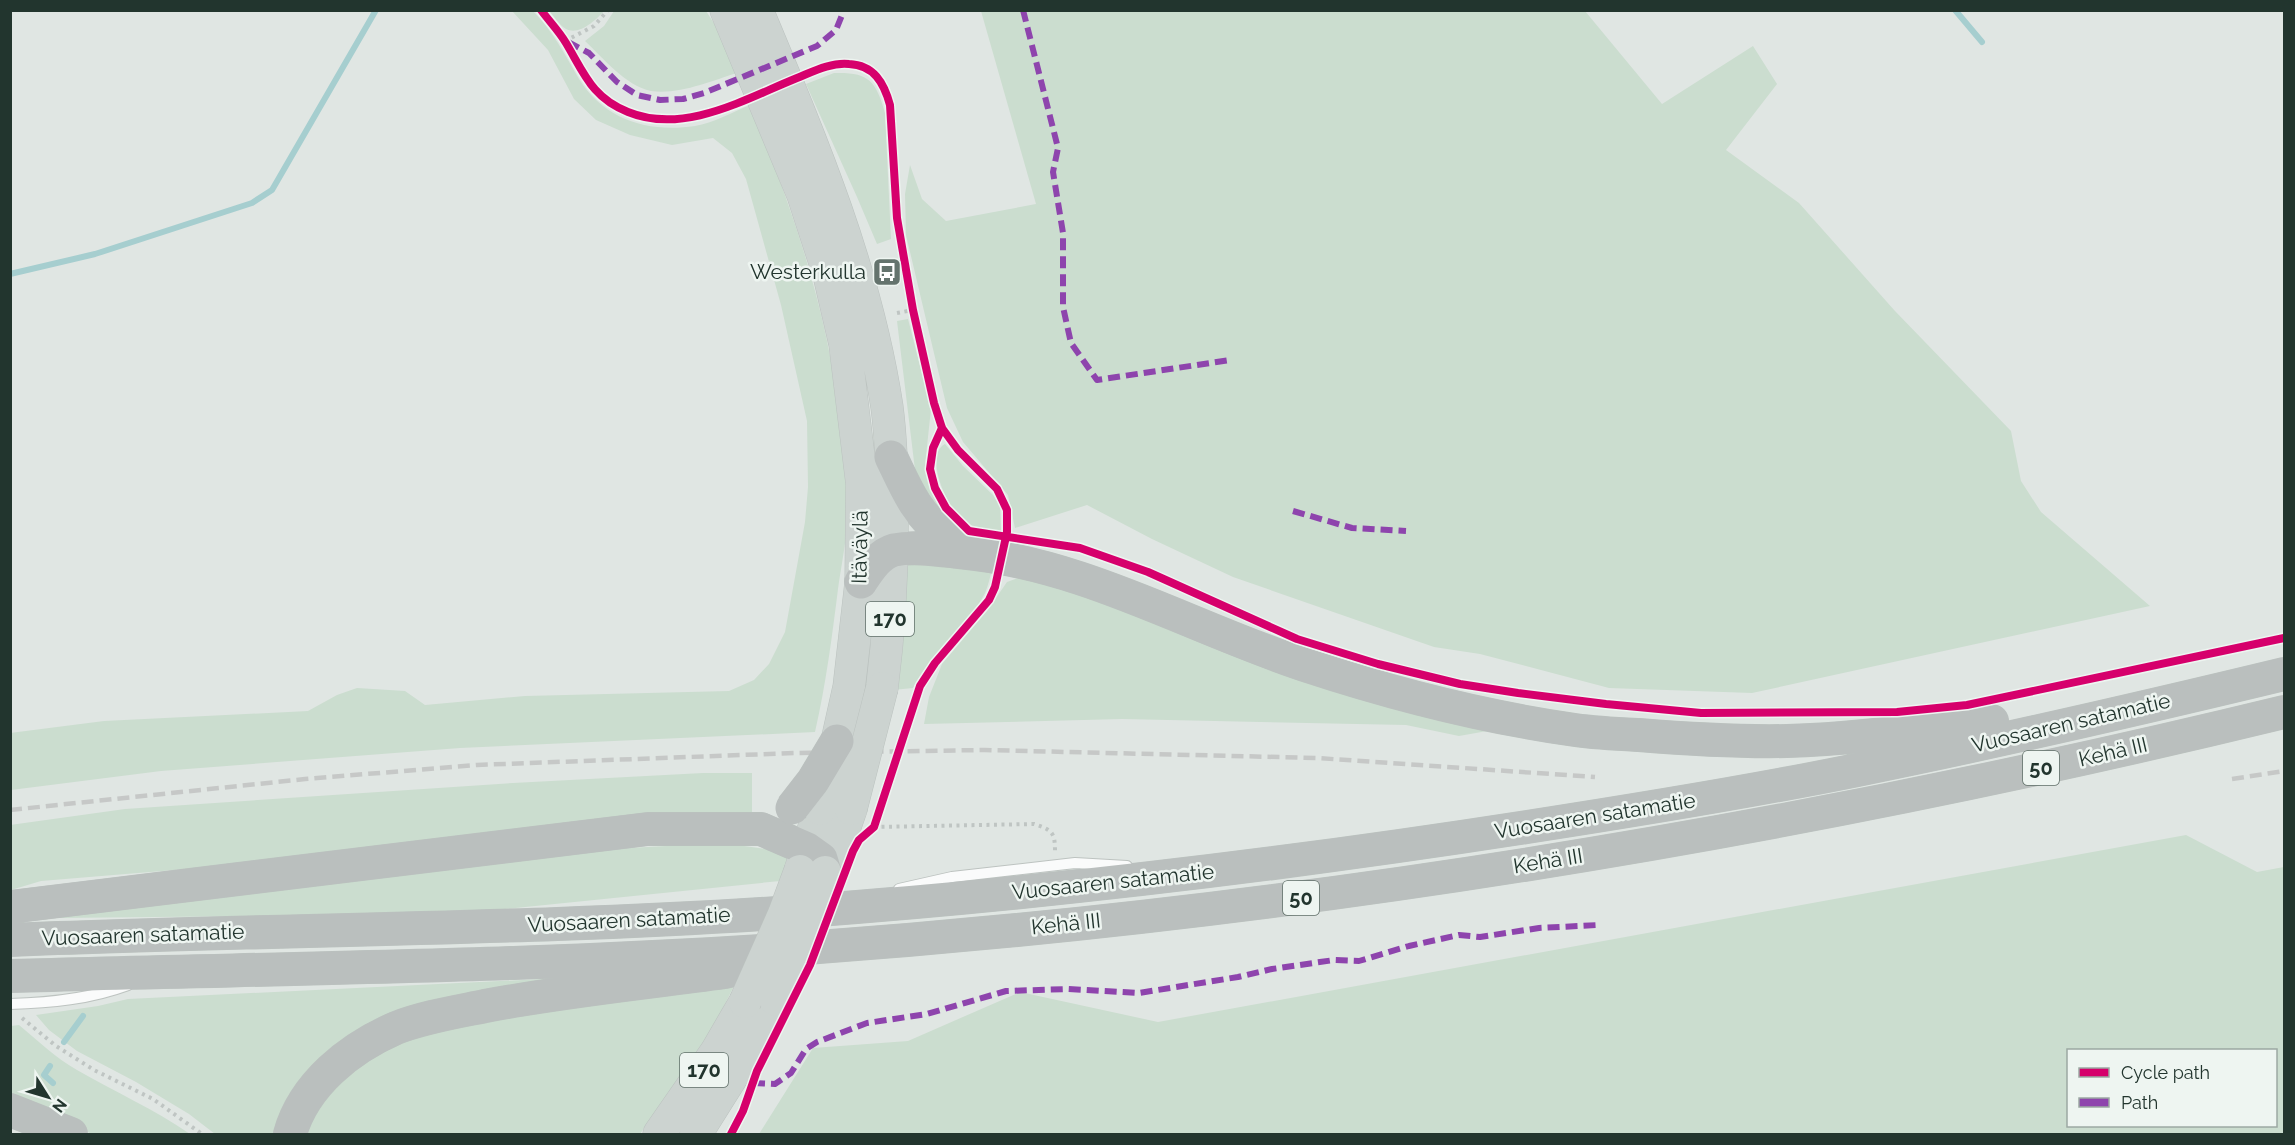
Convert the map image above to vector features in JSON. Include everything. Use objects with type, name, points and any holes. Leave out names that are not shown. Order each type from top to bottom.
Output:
[{"type":"highway","points":[[891,457],[913,502],[925,519],[946,535],[996,556]]},
{"type":"highway","points":[[861,582],[881,557],[893,550],[924,549],[996,556],[1071,574],[1303,664],[1368,684],[1475,712],[1577,730],[1695,740],[1788,741],[1891,734],[2017,717],[2147,690],[2201,694],[2284,674]]},
{"type":"highway","name":"Vuosaaren satamatie","points":[[10,940],[510,926],[803,911],[1004,894],[1224,871],[1418,844],[1699,799],[1857,770],[2201,694]]},
{"type":"highway","name":"Kehä III","points":[[801,948],[1070,924],[1285,900],[1450,877],[1797,818],[2031,771],[2284,712]]},
{"type":"highway","points":[[837,741],[813,781],[847,817]]},
{"type":"highway","points":[[761,830],[785,814],[847,817]]},
{"type":"highway","points":[[10,907],[648,829],[761,830],[811,864]]},
{"type":"highway","points":[[290,1134],[307,1097],[325,1075],[353,1051],[397,1028],[453,1012],[527,998],[725,972],[801,948]]},
{"type":"highway","name":"Vuosaaren satamatie","points":[[10,976],[524,962],[801,948]]},
{"type":"highway","points":[[10,1110],[71,1134]]},
{"type":"main road","name":"Itäväylä","points":[[726,10],[803,195],[829,275],[845,344],[862,484],[861,582],[849,687],[837,741]]},
{"type":"main road","name":"Itäväylä","points":[[658,1134],[716,1052],[745,1002],[784,914],[811,864],[847,817],[882,688],[890,627],[893,550],[891,457],[885,397],[875,344],[856,268],[829,186],[757,10]]},
{"type":"main road","name":"Itäväylä","points":[[696,1134],[750,1048],[776,1000],[811,864]]},
{"type":"lane","points":[[10,1004],[57,1003],[110,992],[163,972]]},
{"type":"path","points":[[565,40],[594,26],[608,10]]},
{"type":"path","points":[[559,33],[570,50]]},
{"type":"path","points":[[911,299],[916,322]]},
{"type":"path","points":[[897,313],[913,310]]},
{"type":"path","points":[[847,817],[1034,824],[1050,830],[1055,838],[1055,851]]},
{"type":"path","points":[[22,1017],[56,1046],[94,1070],[153,1099],[202,1134]]},
{"type":"green space","points":[[512,11],[533,11],[553,35],[590,93],[601,105],[629,121],[661,127],[695,126],[716,120],[750,105],[795,223],[818,303],[835,384],[845,462],[846,538],[815,732],[460,748],[161,771],[11,790],[10,733],[104,721],[308,711],[337,695],[357,688],[405,691],[425,705],[525,696],[729,691],[754,680],[769,664],[785,632],[805,522],[808,487],[807,421],[781,305],[746,179],[732,153],[713,138],[672,145],[630,135],[596,120],[574,99],[548,50]]},
{"type":"green space","points":[[549,11],[604,11],[587,26],[571,31],[561,25]]},
{"type":"green space","points":[[614,11],[706,11],[721,34],[737,73],[673,91],[651,91],[642,88],[615,70],[585,41],[604,26]]},
{"type":"green space","points":[[981,11],[1585,11],[1662,104],[1753,46],[1777,84],[1726,150],[1799,203],[1895,311],[2011,431],[2021,481],[2041,512],[2150,606],[1752,693],[1609,688],[1480,654],[1434,647],[1233,577],[1087,505],[1015,528],[1008,495],[963,442],[947,408],[906,235],[905,194],[910,165],[922,199],[946,221],[1036,204]]},
{"type":"green space","points":[[834,73],[855,74],[869,80],[878,93],[885,113],[891,239],[877,244],[806,84]]},
{"type":"green space","points":[[908,319],[931,409],[925,465],[933,496],[951,526],[923,490],[915,470],[897,321]]},
{"type":"green space","points":[[945,444],[963,466],[993,495],[1000,506],[1001,531],[968,524],[954,510],[937,472],[936,460]]},
{"type":"green space","points":[[905,564],[992,570],[985,593],[969,618],[929,663],[913,688],[893,690]]},
{"type":"green space","points":[[1023,576],[1504,728],[1459,736],[1406,725],[1122,719],[924,724],[929,697],[942,664],[987,611],[1007,582]]},
{"type":"green space","points":[[703,773],[752,773],[752,814],[306,859],[41,881],[11,890],[10,825],[125,809],[513,783]]},
{"type":"green space","points":[[2186,835],[2257,872],[2284,867],[2284,1134],[759,1134],[813,1048],[908,1041],[1020,992],[1158,1022]]},
{"type":"green space","points":[[723,843],[793,853],[780,881],[456,914],[57,918],[51,914],[609,849]]},
{"type":"green space","points":[[563,978],[413,1012],[275,1134],[215,1134],[189,1114],[136,1082],[77,1051],[49,1030],[36,1015],[128,999]]},
{"type":"green space","points":[[734,986],[713,1028],[640,1134],[305,1134],[329,1087],[374,1051],[473,1019]]},
{"type":"green space","points":[[19,1025],[69,1065],[190,1134],[92,1134],[11,1098],[11,1026]]},
{"type":"waterway","points":[[10,274],[95,254],[252,203],[272,190],[376,10]]},
{"type":"waterway","points":[[1955,10],[1982,42]]},
{"type":"waterway","points":[[64,1042],[83,1016]]},
{"type":"waterway","points":[[50,1066],[44,1075],[53,1083]]},
{"type":"railway","points":[[10,810],[305,779],[477,765],[794,753],[985,750],[1317,758],[1595,777]]},
{"type":"railway","points":[[2232,779],[2284,771]]},
{"type":"marked path","points":[[568,42],[589,53],[617,82],[637,95],[660,100],[683,99],[704,93],[817,46],[836,30],[844,10]]},
{"type":"marked path","points":[[1023,10],[1058,148],[1053,172],[1063,233],[1063,307],[1071,343],[1097,380],[1230,360]]},
{"type":"marked path","points":[[1293,511],[1352,528],[1406,531]]},
{"type":"marked path","points":[[753,1083],[775,1084],[791,1073],[806,1049],[817,1042],[867,1023],[927,1014],[1006,991],[1068,989],[1139,993],[1238,977],[1272,969],[1334,960],[1359,961],[1409,946],[1459,935],[1480,937],[1539,928],[1598,925]]},
{"type":"cycle path","points":[[541,10],[563,39],[597,92],[616,106],[649,118],[671,119],[714,112],[835,64],[858,65],[877,77],[885,89],[890,105],[897,218],[913,310],[934,403],[942,428],[958,450],[997,489],[1007,510],[1007,532],[995,587],[989,600],[935,663],[920,686],[874,827],[859,840],[853,851],[810,965],[757,1071],[743,1111],[731,1134]]},
{"type":"cycle path","points":[[942,428],[933,448],[930,469],[935,488],[946,508],[969,531],[1080,548],[1148,572],[1297,639],[1378,664],[1460,684],[1606,704],[1701,713],[1897,712],[1967,705],[2284,638]]},
{"type":"place","name":"Westerkulla","points":[[887,272]]}]
